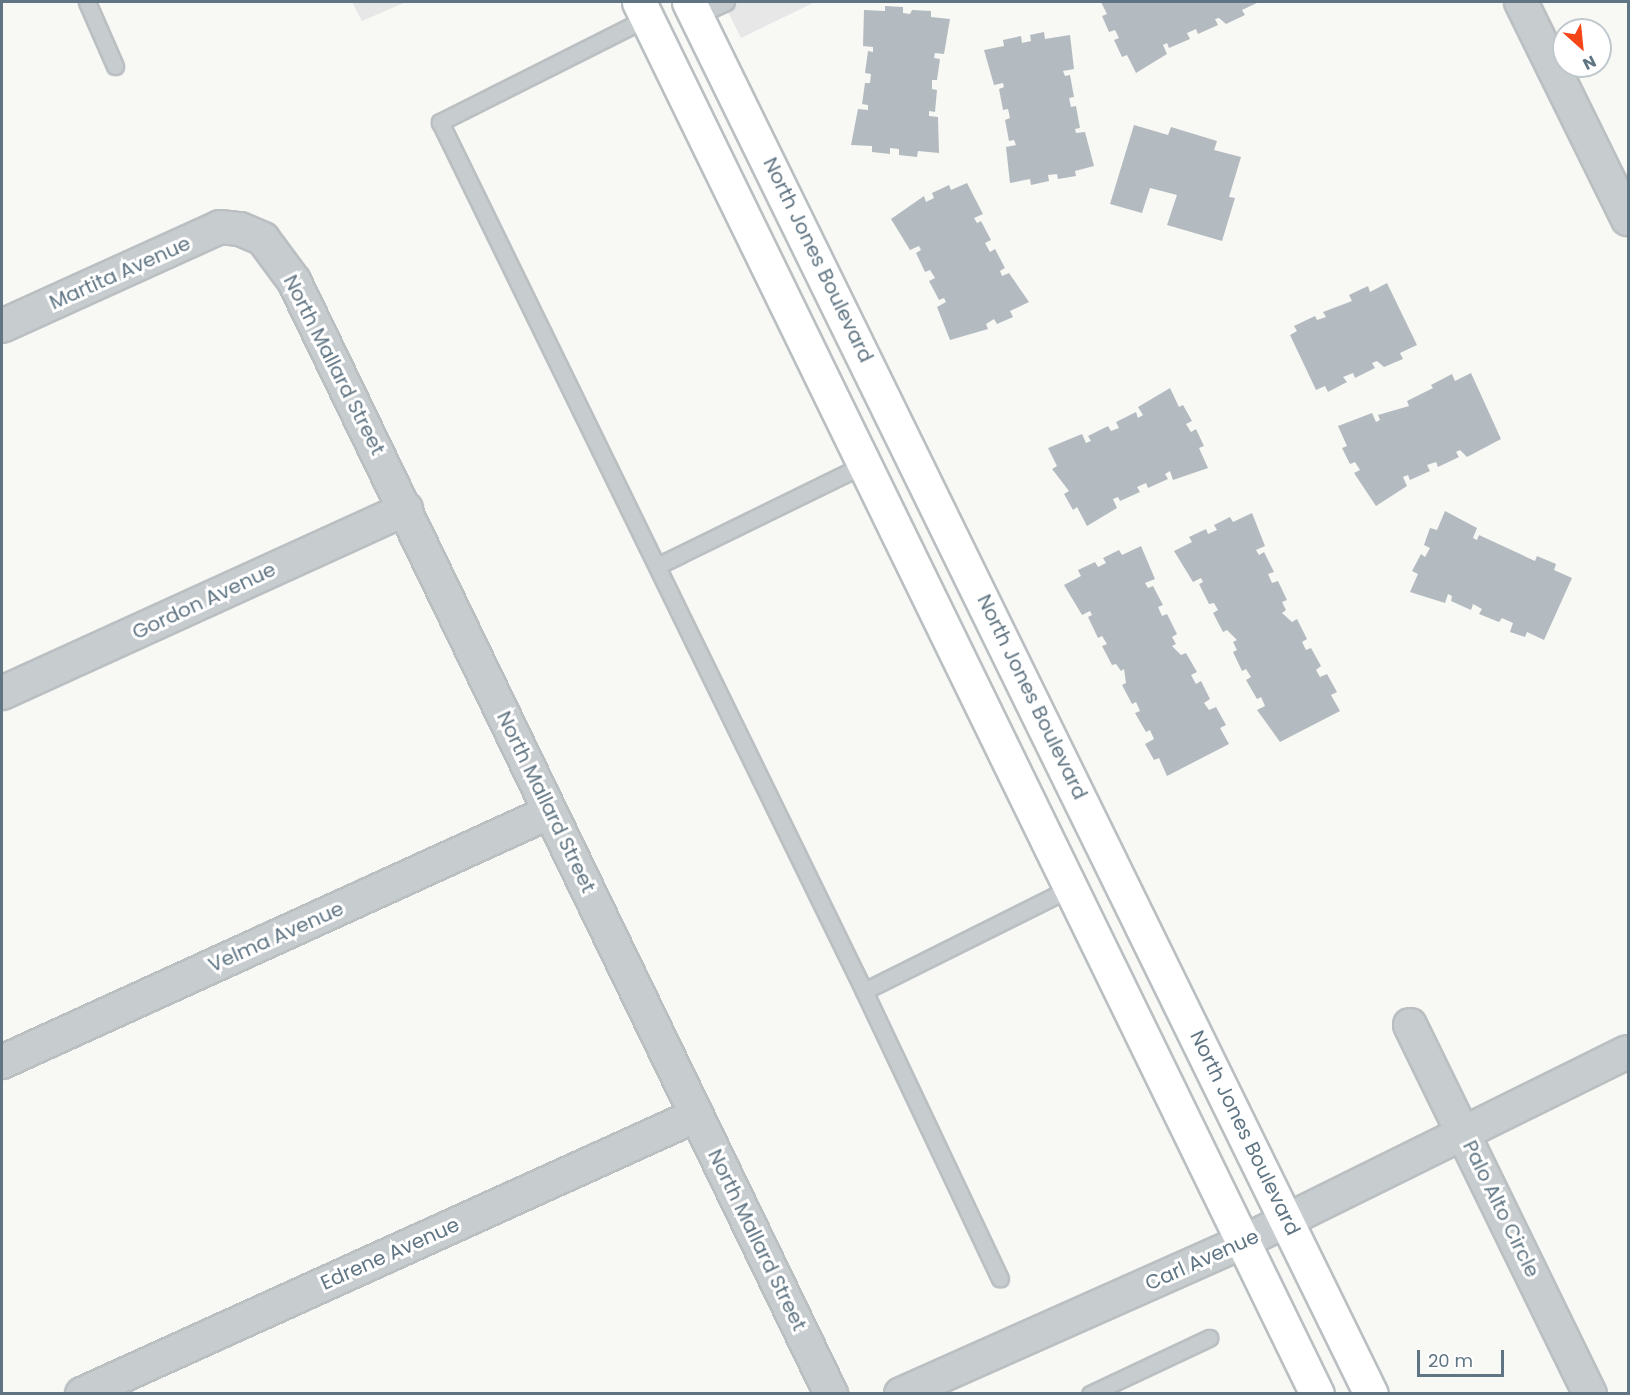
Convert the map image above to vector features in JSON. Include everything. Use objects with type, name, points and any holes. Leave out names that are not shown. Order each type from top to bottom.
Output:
[{"type":"main road","name":"North Jones Boulevard","points":[[692,9],[909,443],[1371,1394]]},
{"type":"main road","points":[[643,10],[1317,1394]]},
{"type":"main road","points":[[865,464],[909,443]]},
{"type":"street","points":[[1521,2],[1629,219]]},
{"type":"street","name":"Martita Avenue","points":[[2,326],[220,227],[240,229]]},
{"type":"street","name":"North Mallard Street","points":[[240,229],[263,239],[294,281],[831,1394]]},
{"type":"street","name":"Gordon Avenue","points":[[2,693],[406,509]]},
{"type":"street","name":"Velma Avenue","points":[[2,1062],[550,812]]},
{"type":"street","name":"Palo Alto Circle","points":[[1410,1025],[1590,1394]]},
{"type":"street","name":"Carl Avenue","points":[[901,1394],[1243,1242],[1629,1052]]},
{"type":"street","name":"Edrene Avenue","points":[[82,1394],[697,1115]]},
{"type":"lane","points":[[87,2],[116,66]]},
{"type":"lane","points":[[692,9],[726,2]]},
{"type":"lane","points":[[643,10],[440,122],[864,991],[1000,1279]]},
{"type":"lane","points":[[657,566],[865,464]]},
{"type":"lane","points":[[864,991],[1071,888]]},
{"type":"lane","points":[[1090,1394],[1209,1338]]},
{"type":"shaded area","points":[[352,2],[406,2],[362,21]]},
{"type":"shaded area","points":[[723,2],[815,2],[741,38]]},
{"type":"building","points":[[1101,2],[1259,2],[1242,10],[1245,15],[1226,24],[1219,18],[1215,19],[1218,25],[1198,34],[1196,29],[1187,33],[1190,39],[1169,48],[1167,43],[1163,45],[1167,54],[1136,73],[1127,55],[1122,57],[1114,40],[1119,38],[1115,30],[1109,32],[1102,16],[1107,14]]},
{"type":"building","points":[[885,6],[903,7],[903,13],[910,14],[912,10],[931,11],[931,17],[950,19],[944,54],[935,53],[934,58],[940,59],[937,80],[932,80],[932,89],[937,90],[935,112],[929,111],[929,116],[938,117],[939,153],[918,151],[917,157],[899,155],[899,149],[890,148],[890,154],[872,152],[872,146],[851,145],[858,109],[868,110],[868,105],[862,104],[865,83],[870,83],[871,74],[865,73],[868,51],[873,52],[873,47],[863,46],[864,10],[885,11]]},
{"type":"building","points":[[1044,32],[1045,39],[1070,35],[1074,69],[1063,71],[1065,76],[1070,75],[1074,97],[1069,98],[1071,107],[1076,106],[1080,128],[1075,129],[1076,133],[1085,132],[1094,166],[1075,171],[1076,176],[1058,179],[1057,174],[1048,175],[1049,181],[1031,185],[1030,179],[1010,183],[1006,147],[1016,145],[1014,140],[1009,141],[1005,120],[1010,118],[1008,109],[1003,110],[999,89],[1004,87],[1003,83],[994,85],[984,50],[1004,46],[1003,40],[1021,36],[1022,43],[1031,41],[1030,35]]},
{"type":"building","points":[[1134,125],[1168,135],[1171,127],[1217,141],[1214,150],[1241,157],[1229,197],[1235,198],[1222,241],[1167,225],[1177,195],[1150,188],[1142,213],[1110,204]]},
{"type":"building","points":[[967,183],[983,214],[974,218],[977,223],[981,221],[991,240],[985,243],[990,252],[995,249],[1005,268],[1000,271],[1002,276],[1009,273],[1029,302],[1010,311],[1013,317],[997,324],[994,319],[986,324],[988,329],[950,340],[937,307],[946,302],[944,298],[939,300],[929,281],[935,278],[930,270],[925,272],[916,253],[921,250],[919,246],[910,250],[891,219],[924,196],[926,202],[934,198],[932,193],[949,185],[951,190]]},
{"type":"building","points":[[1387,283],[1417,345],[1400,353],[1403,359],[1384,367],[1377,361],[1372,363],[1375,368],[1355,378],[1353,373],[1343,377],[1347,382],[1328,392],[1325,386],[1316,390],[1290,335],[1297,331],[1294,326],[1315,316],[1317,320],[1326,317],[1323,312],[1352,301],[1349,295],[1368,286],[1370,292]]},
{"type":"building","points":[[1471,373],[1501,439],[1467,457],[1460,450],[1456,452],[1459,457],[1438,467],[1436,462],[1427,465],[1430,471],[1410,480],[1408,475],[1403,477],[1407,486],[1376,506],[1354,473],[1360,470],[1355,462],[1350,464],[1342,448],[1347,446],[1338,426],[1372,413],[1376,422],[1380,420],[1378,415],[1409,406],[1407,401],[1433,388],[1431,385],[1452,374],[1455,381]]},
{"type":"building","points":[[1170,388],[1179,407],[1183,405],[1192,421],[1186,424],[1191,432],[1196,429],[1204,446],[1199,448],[1208,468],[1173,480],[1170,471],[1165,474],[1168,479],[1148,488],[1146,483],[1137,487],[1140,492],[1120,501],[1118,497],[1113,499],[1117,508],[1087,526],[1077,507],[1073,510],[1064,494],[1069,491],[1052,469],[1057,466],[1048,448],[1082,434],[1086,443],[1091,441],[1088,436],[1108,426],[1111,431],[1119,428],[1116,422],[1136,412],[1138,418],[1143,415],[1138,407]]},
{"type":"building","points":[[1445,511],[1477,528],[1473,538],[1477,540],[1479,535],[1535,561],[1537,556],[1556,564],[1554,570],[1572,578],[1544,640],[1527,632],[1525,637],[1510,632],[1513,623],[1502,618],[1499,622],[1479,614],[1482,609],[1473,604],[1471,610],[1451,601],[1452,596],[1448,594],[1445,603],[1410,592],[1418,574],[1412,571],[1421,554],[1425,557],[1430,548],[1424,545],[1430,528],[1437,530]]},
{"type":"building","points":[[1252,513],[1265,546],[1256,550],[1259,555],[1264,552],[1274,572],[1268,574],[1272,583],[1278,581],[1287,600],[1282,602],[1286,610],[1282,613],[1292,622],[1297,619],[1307,639],[1302,642],[1306,650],[1311,648],[1321,666],[1316,670],[1320,677],[1327,674],[1337,692],[1331,695],[1340,711],[1280,742],[1257,710],[1265,706],[1261,697],[1257,699],[1246,680],[1251,677],[1246,669],[1242,671],[1233,652],[1237,650],[1233,642],[1237,640],[1227,630],[1223,632],[1213,613],[1218,610],[1214,603],[1209,604],[1199,584],[1203,582],[1201,578],[1193,582],[1174,551],[1192,542],[1189,537],[1206,529],[1208,534],[1217,530],[1214,525],[1230,517],[1233,522]]},
{"type":"building","points":[[1141,546],[1155,579],[1145,583],[1148,588],[1153,586],[1163,605],[1158,607],[1162,616],[1167,614],[1177,634],[1172,637],[1176,644],[1172,646],[1181,655],[1186,653],[1197,672],[1191,675],[1196,684],[1201,681],[1210,699],[1204,703],[1209,710],[1216,707],[1226,725],[1220,728],[1229,744],[1167,776],[1159,758],[1154,760],[1145,744],[1154,739],[1150,730],[1146,732],[1135,713],[1140,711],[1136,702],[1132,704],[1122,685],[1126,683],[1124,669],[1121,671],[1116,664],[1112,665],[1102,646],[1107,644],[1102,636],[1098,638],[1088,617],[1092,615],[1090,611],[1082,615],[1064,585],[1081,576],[1078,570],[1095,562],[1098,567],[1106,563],[1103,558],[1119,550],[1122,555]]}]
